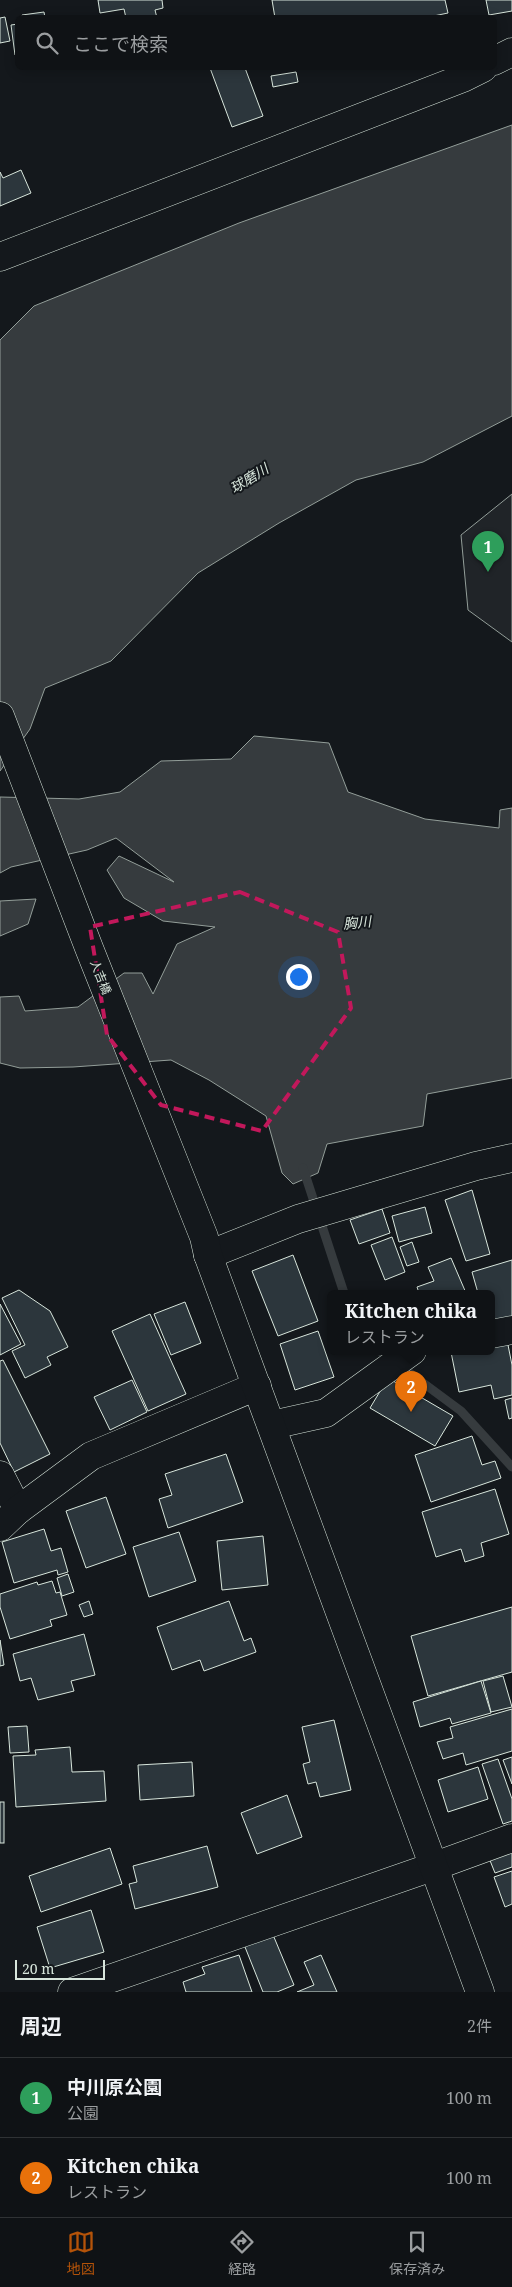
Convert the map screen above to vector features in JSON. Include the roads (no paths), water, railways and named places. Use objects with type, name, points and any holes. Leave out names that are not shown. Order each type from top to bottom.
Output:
[{"type":"street","points":[[497,60],[512,52]]},
{"type":"street","points":[[0,257],[478,70]]},
{"type":"street","name":"人吉橋","points":[[0,716],[206,1246],[480,1992]]},
{"type":"street","points":[[206,1246],[476,1166],[512,1158]]},
{"type":"street","points":[[495,1333],[512,1330]]},
{"type":"street","points":[[272,1424],[326,1413],[406,1355]]},
{"type":"street","points":[[0,1475],[9,1518],[91,1456],[257,1386]]},
{"type":"street","points":[[72,1992],[512,1838]]},
{"type":"water","name":"球磨川","points":[[512,125],[512,416],[423,462],[356,480],[279,523],[198,573],[111,661],[45,688],[30,729],[0,771],[0,340],[34,306],[239,223]]},
{"type":"water","name":"胸川","points":[[254,736],[329,743],[348,792],[425,819],[499,828],[500,810],[512,808],[512,1078],[427,1094],[423,1126],[327,1144],[318,1173],[293,1184],[282,1173],[266,1116],[209,1080],[171,1060],[73,1067],[20,1068],[0,1063],[0,997],[19,996],[25,1011],[78,1007],[124,973],[142,973],[153,994],[177,944],[215,927],[163,921],[124,898],[107,870],[119,856],[174,882],[116,838],[87,850],[11,867],[0,873],[0,797],[79,799],[120,792],[161,761],[231,759]]},
{"type":"water","points":[[36,899],[28,924],[0,936],[0,901]]},
{"type":"waterway","points":[[303,1168],[343,1290]]},
{"type":"waterway","points":[[385,1355],[461,1411],[512,1467]]},
{"type":"place","name":"中川原公園","points":[[488,572]]},
{"type":"place","name":"Kitchen chika","points":[[411,1412]]}]
